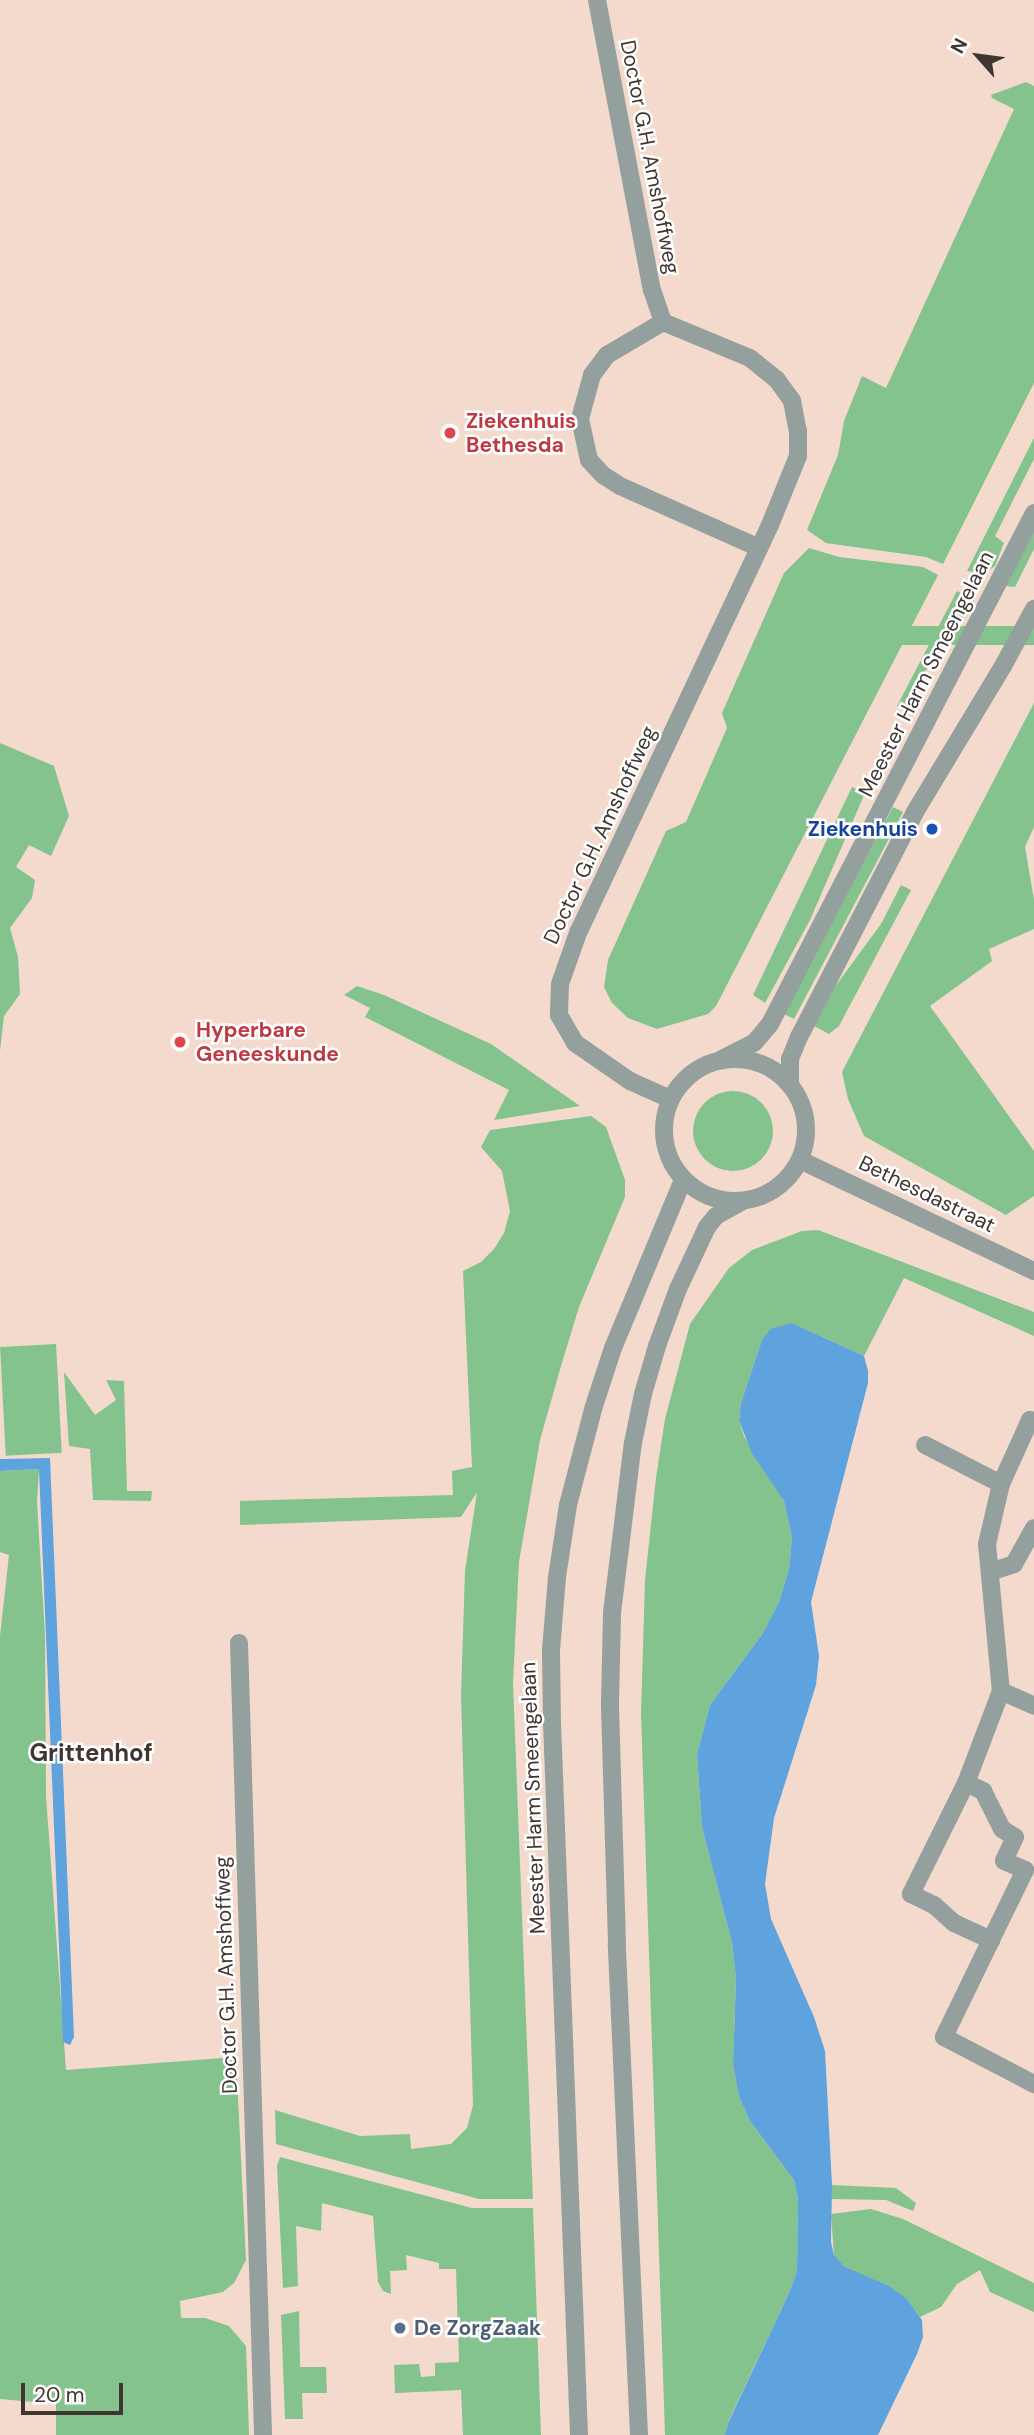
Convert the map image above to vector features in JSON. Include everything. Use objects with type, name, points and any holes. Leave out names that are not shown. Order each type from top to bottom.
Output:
[{"type":"street","name":"Doctor G.H. Amshoffweg","points":[[597,0],[652,290],[663,322],[750,358],[777,380],[792,401],[798,431],[798,456],[759,548],[579,930],[560,984],[559,1015],[575,1043],[630,1081],[670,1099]]},
{"type":"street","points":[[663,322],[607,355],[592,375],[580,419],[589,460],[603,475],[620,486],[759,548]]},
{"type":"street","name":"Meester Harm Smeengelaan","points":[[720,1060],[754,1043],[770,1024],[1034,513]]},
{"type":"street","points":[[790,1084],[790,1059],[799,1037],[915,812],[1034,609]]},
{"type":"street","points":[[639,2435],[617,1943],[610,1703],[612,1613],[619,1535],[633,1443],[657,1346],[678,1289],[707,1227],[716,1216],[741,1202],[765,1195],[786,1181],[800,1160],[807,1134],[803,1108],[790,1084],[776,1071],[759,1062],[740,1058],[720,1060],[700,1067],[683,1081],[670,1099],[664,1119],[664,1141],[670,1162],[683,1180],[700,1193],[720,1201],[741,1202]]},
{"type":"street","name":"Bethesdastraat","points":[[800,1160],[1034,1271]]},
{"type":"street","name":"Meester Harm Smeengelaan","points":[[579,2435],[552,1724],[551,1650],[557,1577],[568,1505],[594,1406],[613,1348],[683,1180]]},
{"type":"street","points":[[990,1940],[954,1923],[934,1905],[911,1894],[966,1783],[1001,1691],[987,1544],[1001,1485],[1030,1420],[1034,1421]]},
{"type":"street","points":[[925,1445],[1001,1485]]},
{"type":"street","points":[[990,1572],[1014,1564],[1034,1528]]},
{"type":"street","name":"Doctor G.H. Amshoffweg","points":[[239,1643],[263,2435]]},
{"type":"street","points":[[1001,1691],[1034,1706]]},
{"type":"street","points":[[966,1783],[983,1791],[1002,1829],[1015,1837],[1003,1861],[1025,1870],[944,2037],[1034,2084]]},
{"type":"green space","points":[[1026,82],[1034,86],[1034,383],[943,564],[926,557],[826,543],[807,530],[838,455],[844,421],[862,376],[886,388],[1014,109],[991,95]]},
{"type":"green space","points":[[1034,438],[1034,459],[995,536],[1004,543],[995,566],[985,573],[967,571]]},
{"type":"green space","points":[[1034,530],[1034,549],[1015,587],[1006,586]]},
{"type":"green space","points":[[809,548],[839,557],[923,567],[938,575],[716,1006],[708,1014],[657,1029],[628,1018],[612,1003],[604,987],[608,960],[666,831],[686,822],[727,728],[722,713],[784,573]]},
{"type":"green space","points":[[957,591],[973,599],[975,605],[923,674],[905,711],[897,706]]},
{"type":"green space","points":[[819,626],[1034,626],[1034,645],[819,645]]},
{"type":"green space","points":[[1034,703],[1034,827],[1025,847],[1034,900],[1034,929],[989,949],[992,961],[930,1006],[1034,1151],[1034,1196],[1006,1215],[864,1136],[848,1099],[842,1072]]},
{"type":"green space","points":[[0,743],[54,766],[69,816],[51,856],[29,845],[16,867],[35,880],[32,898],[10,928],[18,957],[20,994],[4,1016],[0,1051]]},
{"type":"green space","points":[[852,787],[865,793],[810,920],[765,1003],[753,995]]},
{"type":"green space","points":[[893,807],[903,812],[794,1019],[782,1013]]},
{"type":"green space","points":[[901,885],[911,890],[839,1026],[829,1034],[814,1026],[834,988],[881,924]]},
{"type":"green space","points":[[357,986],[384,995],[491,1044],[580,1106],[494,1120],[509,1090],[365,1017],[370,1008],[344,995]]},
{"type":"green space","points":[[725,1091],[741,1091],[762,1102],[773,1123],[773,1139],[762,1160],[741,1171],[725,1171],[711,1165],[699,1153],[693,1139],[693,1123],[699,1109],[711,1097]]},
{"type":"green space","points":[[591,1116],[606,1127],[625,1180],[625,1197],[579,1307],[561,1366],[540,1440],[519,1562],[513,1683],[533,2199],[479,2199],[276,2144],[275,2110],[360,2136],[410,2134],[411,2149],[451,2144],[467,2128],[473,2105],[461,1696],[465,1571],[477,1492],[461,1517],[240,1525],[240,1501],[453,1495],[452,1471],[472,1467],[463,1271],[481,1262],[494,1249],[504,1233],[510,1211],[502,1171],[481,1147],[490,1130]]},
{"type":"green space","points":[[818,1230],[1034,1312],[1034,1336],[904,1278],[864,1356],[792,1323],[762,1340],[741,1403],[739,1421],[744,1436],[784,1501],[792,1538],[789,1569],[779,1602],[763,1633],[710,1705],[697,1754],[702,1827],[732,1943],[736,1978],[733,2065],[739,2097],[750,2121],[794,2180],[798,2199],[797,2271],[728,2422],[725,2435],[665,2435],[641,1713],[645,1580],[656,1478],[665,1419],[690,1324],[729,1268],[752,1250],[802,1231]]},
{"type":"green space","points":[[56,1344],[62,1453],[6,1456],[0,1347]]},
{"type":"green space","points":[[64,1372],[95,1415],[116,1400],[106,1380],[124,1381],[127,1491],[152,1491],[151,1501],[93,1500],[90,1449],[69,1446]]},
{"type":"green space","points":[[39,1469],[37,1502],[45,1635],[46,1796],[66,2070],[236,2057],[246,2260],[234,2283],[223,2292],[180,2301],[181,2318],[205,2318],[229,2326],[246,2346],[249,2435],[56,2435],[56,2404],[0,2399],[0,1636],[9,1555],[0,1552],[0,1471]]},
{"type":"green space","points":[[280,2157],[472,2208],[533,2208],[541,2435],[463,2435],[461,2390],[395,2393],[394,2365],[419,2364],[421,2377],[435,2376],[435,2363],[459,2362],[456,2269],[439,2269],[439,2263],[406,2255],[407,2270],[390,2271],[391,2294],[383,2291],[378,2282],[373,2216],[322,2203],[321,2231],[296,2226],[298,2286],[283,2288],[277,2166]]},
{"type":"green space","points":[[832,2185],[896,2188],[916,2203],[913,2211],[886,2200],[831,2199]]},
{"type":"green space","points":[[871,2209],[903,2219],[1034,2283],[1034,2312],[990,2292],[980,2270],[957,2284],[941,2307],[920,2317],[907,2299],[845,2267],[834,2255],[831,2214]]},
{"type":"green space","points":[[299,2311],[300,2367],[326,2367],[327,2393],[302,2393],[303,2419],[285,2419],[281,2315]]},
{"type":"water","points":[[792,1323],[864,1356],[868,1371],[868,1383],[811,1602],[819,1656],[816,1685],[774,1818],[765,1884],[771,1919],[814,2017],[825,2051],[832,2185],[831,2242],[834,2255],[845,2267],[889,2286],[907,2299],[922,2320],[923,2337],[917,2354],[878,2435],[725,2435],[797,2271],[798,2199],[794,2180],[750,2121],[739,2097],[733,2065],[736,1978],[732,1943],[702,1827],[697,1754],[710,1705],[763,1633],[779,1602],[789,1569],[792,1538],[784,1501],[752,1453],[739,1421],[741,1403],[762,1340],[771,1329]]},
{"type":"water","points":[[50,1458],[74,2037],[70,2045],[63,2042],[39,1469],[0,1471],[0,1459]]},
{"type":"place","name":"Ziekenhuis Bethesda","points":[[450,433]]},
{"type":"place","name":"Ziekenhuis","points":[[932,829]]},
{"type":"place","name":"Hyperbare Geneeskunde","points":[[180,1042]]},
{"type":"place","name":"De ZorgZaak","points":[[400,2328]]},
{"type":"district","name":"Grittenhof","points":[[91,1753]]}]
